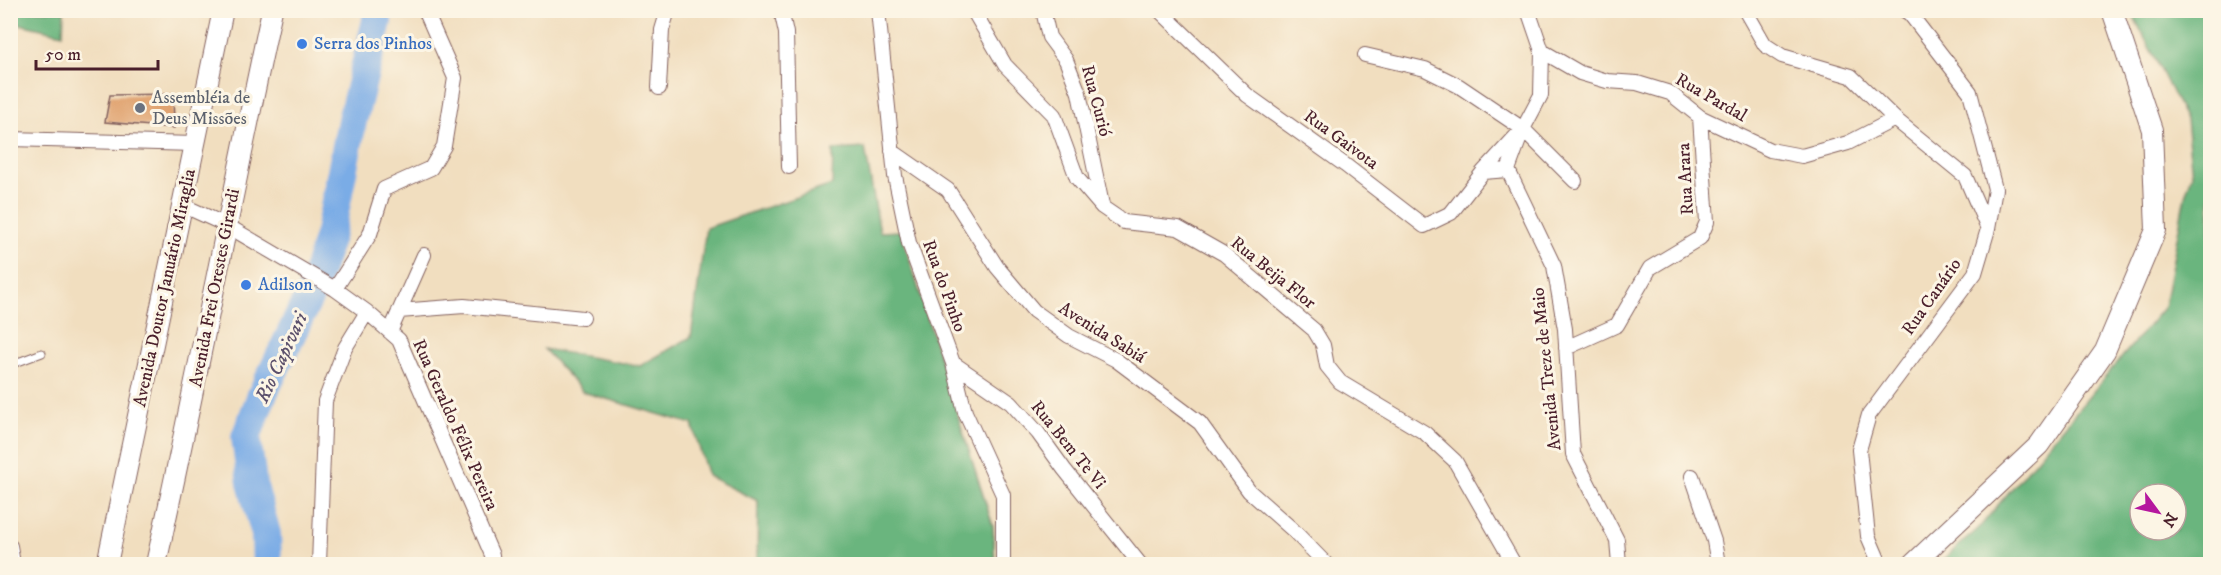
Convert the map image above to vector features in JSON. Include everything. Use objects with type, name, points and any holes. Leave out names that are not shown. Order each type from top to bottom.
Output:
[{"type":"main road","name":"Avenida Doutor Januário Miraglia","points":[[107,564],[223,10]]},
{"type":"main road","name":"Avenida Frei Orestes Girardi","points":[[156,564],[196,384],[226,225],[272,10]]},
{"type":"main road","points":[[1913,564],[2039,445],[2105,351],[2156,230],[2152,130],[2112,10]]},
{"type":"street","points":[[335,289],[370,234],[384,189],[432,168],[444,146],[455,78],[425,10]]},
{"type":"street","points":[[659,88],[662,30],[668,10]]},
{"type":"street","points":[[781,10],[786,33],[789,167]]},
{"type":"street","name":"Rua do Pinho","points":[[878,10],[895,176],[909,243],[953,363],[965,412],[1003,495],[1004,564]]},
{"type":"street","name":"Rua Beija Flor","points":[[973,10],[1005,65],[1054,115],[1077,178],[1102,207],[1124,222],[1179,228],[1224,254],[1314,330],[1323,345],[1327,366],[1340,381],[1425,433],[1455,461],[1514,564]]},
{"type":"street","name":"Rua Curió","points":[[1043,10],[1049,37],[1066,60],[1079,93],[1102,207]]},
{"type":"street","name":"Rua Gaivota","points":[[1159,10],[1247,94],[1346,165],[1424,226],[1451,213],[1483,172]]},
{"type":"street","points":[[1483,172],[1508,170],[1523,129],[1541,95],[1542,51],[1528,10]]},
{"type":"street","points":[[1745,10],[1765,45],[1782,56],[1851,76],[1895,119],[1965,176],[1988,229]]},
{"type":"street","name":"Rua Canário","points":[[1880,564],[1868,536],[1859,450],[1869,415],[1974,273],[1988,229],[1995,189],[1970,92],[1910,14],[1904,10]]},
{"type":"street","name":"Rua Pardal","points":[[1542,51],[1580,73],[1607,81],[1637,83],[1670,93],[1700,117],[1770,150],[1802,156],[1848,143],[1895,119]]},
{"type":"street","points":[[1365,55],[1425,69],[1459,86],[1523,129],[1575,181]]},
{"type":"street","name":"Rua Arara","points":[[1566,348],[1617,325],[1650,268],[1700,238],[1707,222],[1700,117]]},
{"type":"street","points":[[1483,172],[1523,129]]},
{"type":"street","points":[[10,139],[195,144]]},
{"type":"street","name":"Avenida Sabiá","points":[[892,151],[948,190],[997,267],[1034,311],[1069,336],[1116,360],[1200,423],[1249,491],[1293,530],[1326,564]]},
{"type":"street","name":"Avenida Treze de Maio","points":[[1508,170],[1554,266],[1565,329],[1573,453],[1617,540],[1619,564]]},
{"type":"street","name":"Rua Geraldo Félix Pereira","points":[[182,206],[226,225],[335,289],[367,312],[399,340],[492,555],[493,564]]},
{"type":"street","points":[[390,332],[424,255]]},
{"type":"street","points":[[399,311],[464,306],[583,318]]},
{"type":"street","points":[[319,564],[325,401],[345,348],[367,312]]},
{"type":"street","name":"Rua Bem Te Vi","points":[[953,363],[1011,403],[1038,433],[1064,470],[1140,564]]},
{"type":"street","points":[[1692,476],[1714,541],[1718,564]]},
{"type":"street","points":[[10,546],[13,564]]},
{"type":"lane","points":[[10,365],[42,353]]},
{"type":"green space","points":[[11,10],[64,11],[63,34],[11,22]]},
{"type":"green space","points":[[2131,11],[2210,11],[2210,564],[1938,564],[1978,529],[2164,307],[2185,196],[2192,175],[2186,120]]},
{"type":"green space","points":[[865,148],[880,232],[901,231],[993,526],[995,564],[757,564],[758,501],[708,476],[692,424],[583,392],[544,349],[640,366],[691,337],[706,228],[832,185],[833,150]]},
{"type":"building","name":"Assembléia de Deus Missões","points":[[173,94],[174,128],[105,122],[110,95]]},
{"type":"waterway","name":"Rio Capivari","points":[[267,564],[266,534],[252,483],[246,437],[262,395],[313,288],[330,233],[352,121],[377,21],[377,10]]},
{"type":"place","name":"Serra dos Pinhos","points":[[302,44]]},
{"type":"place","name":"Assembléia de Deus Missões","points":[[140,108]]},
{"type":"place","name":"Adilson","points":[[246,285]]}]
